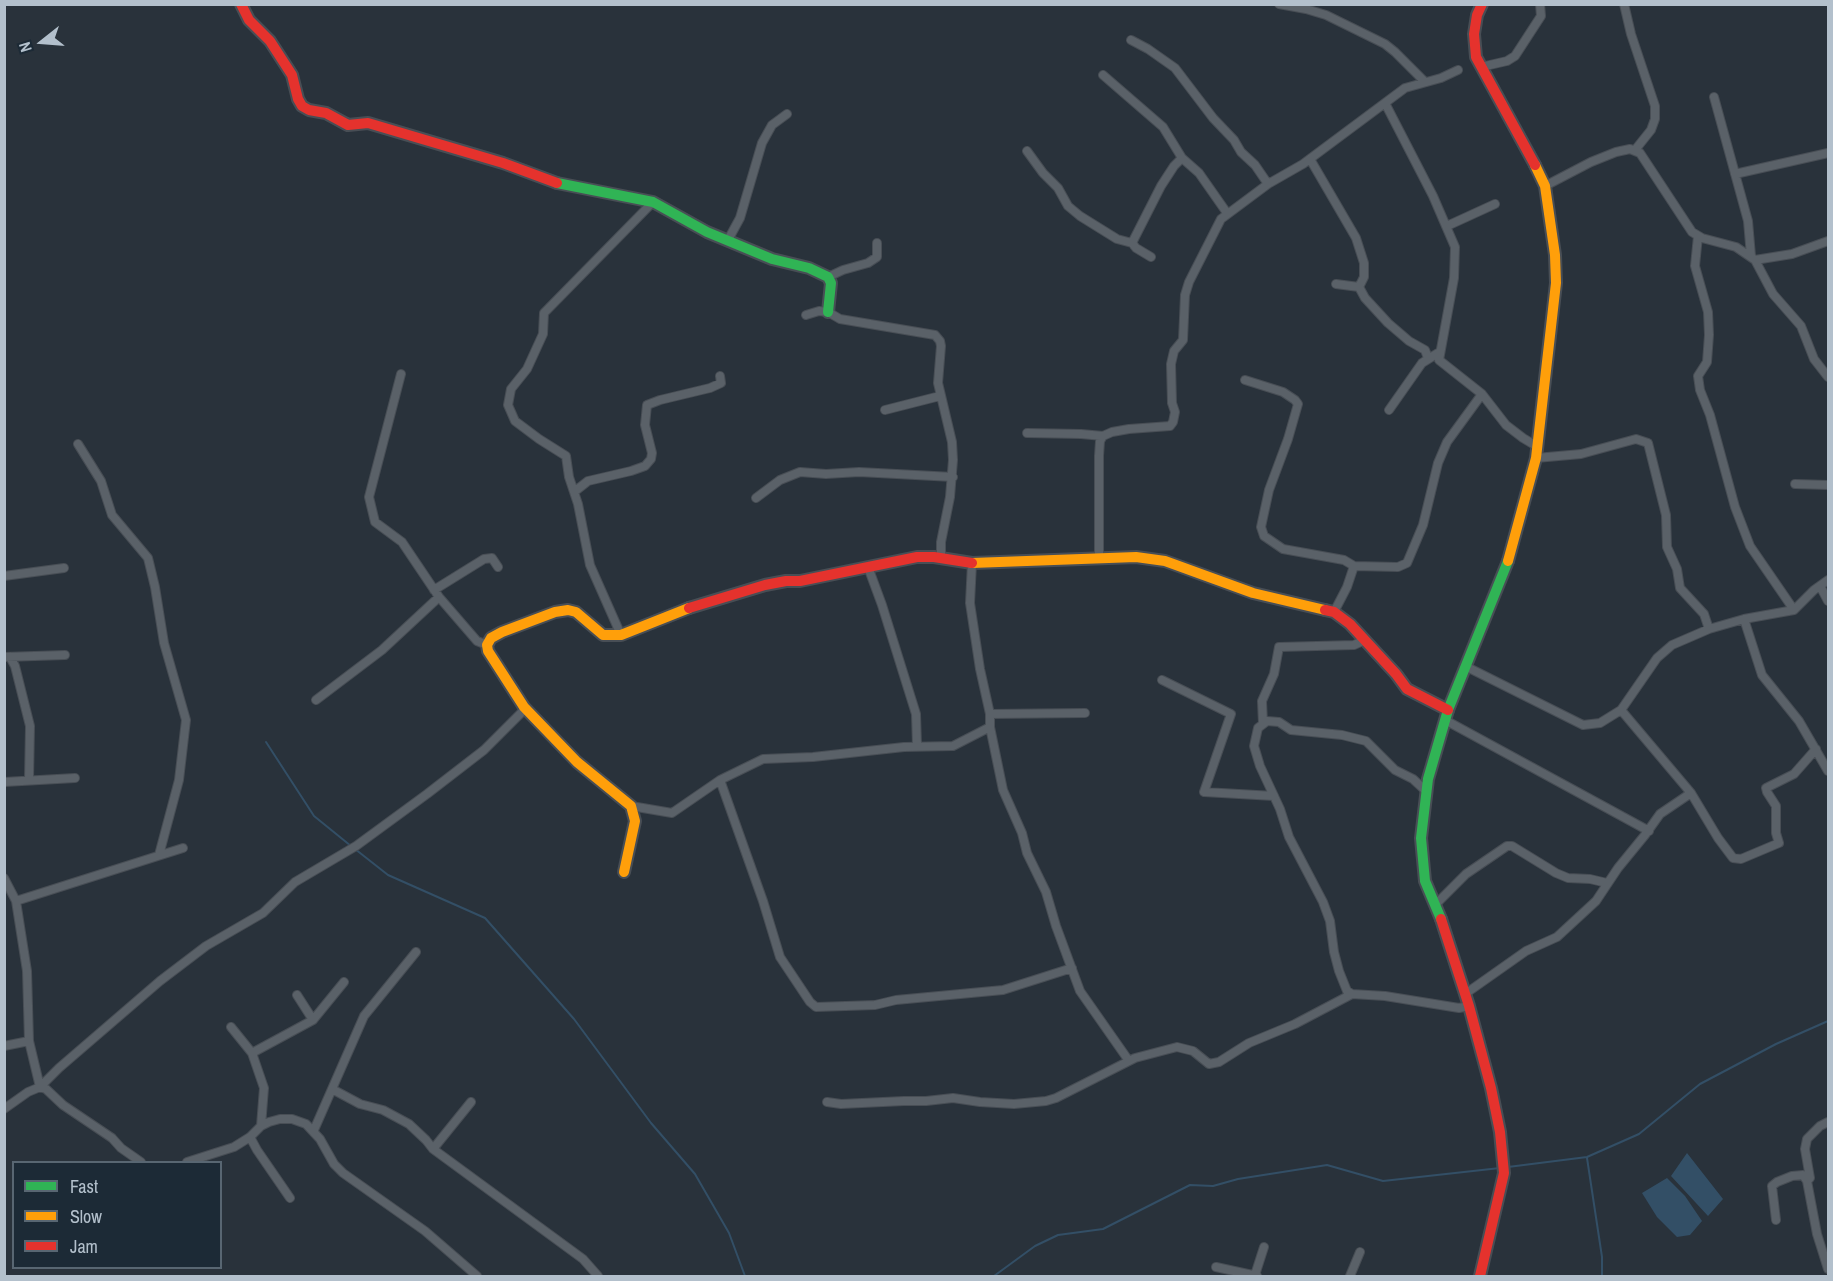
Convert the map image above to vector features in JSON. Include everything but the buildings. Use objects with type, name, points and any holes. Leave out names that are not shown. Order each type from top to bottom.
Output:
[{"type":"street","points":[[241,4],[249,20],[270,41],[292,75],[298,99],[302,106],[309,110],[326,113],[348,125],[368,123],[503,163],[554,182],[653,202],[707,232],[772,259],[809,268],[828,277],[831,283],[828,312]]},
{"type":"street","points":[[1480,1276],[1504,1168],[1500,1132],[1469,1006],[1436,904],[1425,881],[1421,838],[1428,779],[1446,715],[1511,554],[1537,453],[1556,283],[1555,255],[1545,186],[1527,147],[1476,57],[1473,34],[1482,4]]},
{"type":"street","points":[[1481,67],[1507,61],[1515,56],[1541,16],[1540,4]]},
{"type":"street","points":[[1545,186],[1591,162],[1616,152],[1635,150],[1652,130],[1655,106],[1631,34],[1624,4]]},
{"type":"street","points":[[1283,5],[1326,15],[1385,44],[1424,81]]},
{"type":"street","points":[[1131,40],[1175,68],[1213,118],[1234,140],[1241,153],[1256,165],[1268,184]]},
{"type":"street","points":[[1027,433],[1103,436],[1129,429],[1170,426],[1175,412],[1172,403],[1171,364],[1174,351],[1183,340],[1185,295],[1189,282],[1221,219],[1268,184],[1291,173],[1405,88],[1441,78],[1458,70]]},
{"type":"street","points":[[1103,75],[1163,127],[1182,158],[1199,173],[1227,213]]},
{"type":"street","points":[[1714,97],[1748,220],[1753,258],[1773,294],[1801,326],[1814,359],[1828,377]]},
{"type":"street","points":[[1385,103],[1447,226],[1455,247],[1456,264],[1438,353],[1439,360],[1482,394],[1506,425],[1537,453],[1581,454],[1636,439],[1648,443],[1666,515],[1667,547],[1677,569],[1680,588],[1704,614],[1709,629]]},
{"type":"street","points":[[728,240],[740,218],[762,143],[771,125],[787,114]]},
{"type":"street","points":[[1635,150],[1644,158],[1688,227],[1698,236],[1736,247],[1753,258],[1796,253],[1828,241]]},
{"type":"street","points":[[1027,151],[1043,173],[1058,188],[1068,206],[1117,239],[1132,243],[1151,257]]},
{"type":"street","points":[[1735,174],[1828,153]]},
{"type":"street","points":[[1132,243],[1161,186],[1182,158]]},
{"type":"street","points":[[1310,159],[1356,238],[1364,263],[1364,277],[1359,287]]},
{"type":"street","points":[[621,635],[590,565],[574,492],[568,477],[566,456],[539,440],[516,421],[508,405],[511,389],[527,369],[543,334],[544,313],[653,202]]},
{"type":"street","points":[[1447,226],[1496,204]]},
{"type":"street","points":[[1698,236],[1695,266],[1708,312],[1709,335],[1707,362],[1698,376],[1700,390],[1710,415],[1735,507],[1750,546],[1794,610]]},
{"type":"street","points":[[828,277],[868,263],[876,257],[877,243]]},
{"type":"street","points":[[1336,284],[1359,287]]},
{"type":"street","points":[[1359,287],[1365,298],[1388,323],[1409,341],[1425,350],[1428,358]]},
{"type":"street","points":[[806,315],[819,311],[828,312],[840,319],[935,335],[941,346],[938,383],[952,442],[953,477],[940,558]]},
{"type":"street","points":[[1389,410],[1428,358],[1438,353]]},
{"type":"street","points":[[401,374],[369,497],[375,522],[402,542],[437,594],[477,641],[487,645]]},
{"type":"street","points":[[574,492],[588,481],[645,466],[651,459],[652,453],[645,425],[647,405],[710,388],[721,383],[720,376]]},
{"type":"street","points":[[1245,380],[1283,392],[1296,400],[1298,404],[1267,499],[1261,527],[1264,536],[1283,549],[1344,560],[1354,566],[1398,567],[1407,563],[1423,525],[1438,463],[1447,442],[1482,394]]},
{"type":"street","points":[[885,410],[940,396]]},
{"type":"street","points":[[1099,557],[1099,456],[1103,436]]},
{"type":"street","points":[[78,444],[101,481],[112,515],[148,558],[164,643],[186,720],[178,780],[159,855]]},
{"type":"street","points":[[756,498],[780,480],[800,472],[826,474],[859,472],[953,477]]},
{"type":"street","points":[[1795,484],[1828,485]]},
{"type":"street","points":[[990,727],[952,746],[917,746],[813,757],[764,759],[720,780],[672,813],[631,806],[577,762],[524,707],[491,657],[487,645],[491,638],[502,632],[555,612],[568,610],[576,612],[603,635],[621,635],[680,611],[765,585],[800,581],[917,557],[972,562],[1064,561],[1099,557],[1136,557],[1165,561],[1254,593],[1334,612],[1350,624],[1407,689],[1446,715],[1649,831]]},
{"type":"street","points":[[316,700],[382,650],[437,594],[484,559],[492,558],[498,567]]},
{"type":"street","points":[[972,562],[970,603],[980,669],[990,714],[990,727],[1003,790],[1022,833],[1027,853],[1046,892],[1080,991],[1129,1061]]},
{"type":"street","points":[[1334,612],[1347,587],[1354,566]]},
{"type":"street","points":[[868,567],[916,714],[917,746]]},
{"type":"street","points":[[4,576],[64,568]]},
{"type":"street","points":[[1465,666],[1583,725],[1600,723],[1621,710],[1663,651],[1671,645],[1709,629],[1744,619],[1794,610],[1828,580]]},
{"type":"street","points":[[1820,586],[1828,601]]},
{"type":"street","points":[[1744,619],[1762,675],[1799,721],[1828,771]]},
{"type":"street","points":[[1263,724],[1262,701],[1274,674],[1279,647],[1354,645],[1365,640]]},
{"type":"street","points":[[7,657],[65,655]]},
{"type":"street","points":[[7,657],[15,666],[30,726],[29,780]]},
{"type":"street","points":[[1162,680],[1230,714],[1204,792],[1274,796]]},
{"type":"street","points":[[4,1109],[28,1092],[40,1087],[160,981],[206,946],[263,913],[295,882],[356,846],[398,817],[484,750],[524,711],[524,707]]},
{"type":"street","points":[[1621,710],[1691,793],[1733,858],[1741,859],[1779,843],[1776,833],[1776,806],[1766,788],[1794,774],[1816,749]]},
{"type":"street","points":[[990,714],[1085,713]]},
{"type":"street","points":[[1426,791],[1413,779],[1395,770],[1366,741],[1342,735],[1291,730],[1279,722],[1268,721],[1258,728],[1254,746],[1289,837],[1323,902],[1330,921],[1339,971],[1347,991],[1353,994],[1385,996],[1459,1008],[1469,1006]]},
{"type":"street","points":[[4,782],[75,778]]},
{"type":"street","points":[[720,780],[763,900],[780,957],[810,1002],[816,1007],[875,1005],[896,1000],[1003,990],[1072,968]]},
{"type":"street","points":[[1465,994],[1527,951],[1557,937],[1596,901],[1607,883],[1660,814],[1691,793]]},
{"type":"street","points":[[624,872],[635,821],[631,806]]},
{"type":"street","points":[[1436,904],[1466,874],[1507,846],[1523,852],[1568,878],[1590,879],[1607,883]]},
{"type":"street","points":[[16,901],[183,848]]},
{"type":"street","points":[[4,878],[16,901],[27,971],[29,1041],[40,1087]]},
{"type":"street","points":[[314,1130],[364,1016],[416,952]]},
{"type":"street","points":[[252,1053],[312,1020],[344,982]]},
{"type":"street","points":[[827,1102],[841,1104],[953,1098],[1014,1104],[1046,1101],[1135,1058],[1177,1047],[1193,1051],[1209,1064],[1219,1062],[1249,1043],[1295,1024],[1353,994]]},
{"type":"street","points":[[297,995],[312,1020]]},
{"type":"street","points":[[231,1027],[252,1053],[264,1088],[261,1126]]},
{"type":"street","points":[[4,1046],[29,1041]]},
{"type":"street","points":[[40,1087],[46,1089],[63,1105],[112,1138],[121,1148],[140,1161]]},
{"type":"street","points":[[332,1089],[360,1104],[383,1110],[409,1124],[432,1149],[583,1259],[598,1276]]},
{"type":"street","points":[[432,1149],[471,1102]]},
{"type":"street","points":[[191,1161],[234,1147],[250,1137],[261,1126],[280,1119],[292,1119],[306,1124],[314,1130],[334,1164],[343,1173],[424,1231],[477,1276]]},
{"type":"street","points":[[1807,1181],[1810,1178],[1805,1149],[1807,1139],[1820,1126],[1828,1122]]},
{"type":"street","points":[[250,1137],[290,1198]]},
{"type":"street","points":[[1776,1220],[1772,1186],[1796,1175],[1803,1175],[1807,1181],[1817,1234],[1828,1269]]},
{"type":"street","points":[[1216,1267],[1256,1276],[1264,1246]]},
{"type":"street","points":[[1350,1276],[1360,1252]]},
{"type":"water","points":[[1687,1153],[1723,1199],[1708,1216],[1671,1176]]},
{"type":"water","points":[[1667,1178],[1685,1196],[1702,1221],[1690,1235],[1677,1237],[1657,1217],[1642,1193]]},
{"type":"waterway","points":[[266,742],[314,816],[351,846]]},
{"type":"waterway","points":[[355,849],[388,875],[485,918],[574,1019],[651,1123],[695,1174],[729,1233],[745,1276]]},
{"type":"waterway","points":[[1508,1167],[1587,1157],[1639,1134],[1700,1084],[1776,1044],[1828,1021]]},
{"type":"waterway","points":[[1587,1158],[1602,1257],[1602,1276]]},
{"type":"waterway","points":[[994,1276],[1035,1246],[1058,1235],[1103,1229],[1190,1185],[1213,1186],[1238,1179],[1327,1165],[1383,1181],[1500,1168]]},
{"type":"traffic: fast","points":[[557,183],[653,202],[707,232],[772,259],[809,268],[828,277],[831,283],[828,312]]},
{"type":"traffic: fast","points":[[1441,919],[1425,881],[1421,838],[1428,779],[1448,710],[1508,561]]},
{"type":"traffic: slow","points":[[1508,561],[1536,458],[1556,283],[1555,255],[1545,186],[1535,165]]},
{"type":"traffic: slow","points":[[972,563],[1136,557],[1165,561],[1253,593],[1325,610]]},
{"type":"traffic: slow","points":[[624,872],[635,821],[631,806],[577,762],[524,707],[488,651],[487,645],[491,638],[502,632],[555,612],[568,610],[576,612],[603,635],[621,635],[689,608]]},
{"type":"traffic: jam","points":[[241,4],[249,20],[270,41],[292,75],[298,99],[302,106],[309,110],[326,113],[348,125],[368,123],[503,163],[557,183]]},
{"type":"traffic: jam","points":[[1482,4],[1477,15],[1474,34],[1476,57],[1535,165]]},
{"type":"traffic: jam","points":[[689,608],[765,585],[800,581],[917,557],[934,557],[972,563]]},
{"type":"traffic: jam","points":[[1325,610],[1334,612],[1350,624],[1407,689],[1448,710]]},
{"type":"traffic: jam","points":[[1441,919],[1469,1006],[1500,1132],[1504,1173],[1480,1276]]}]
